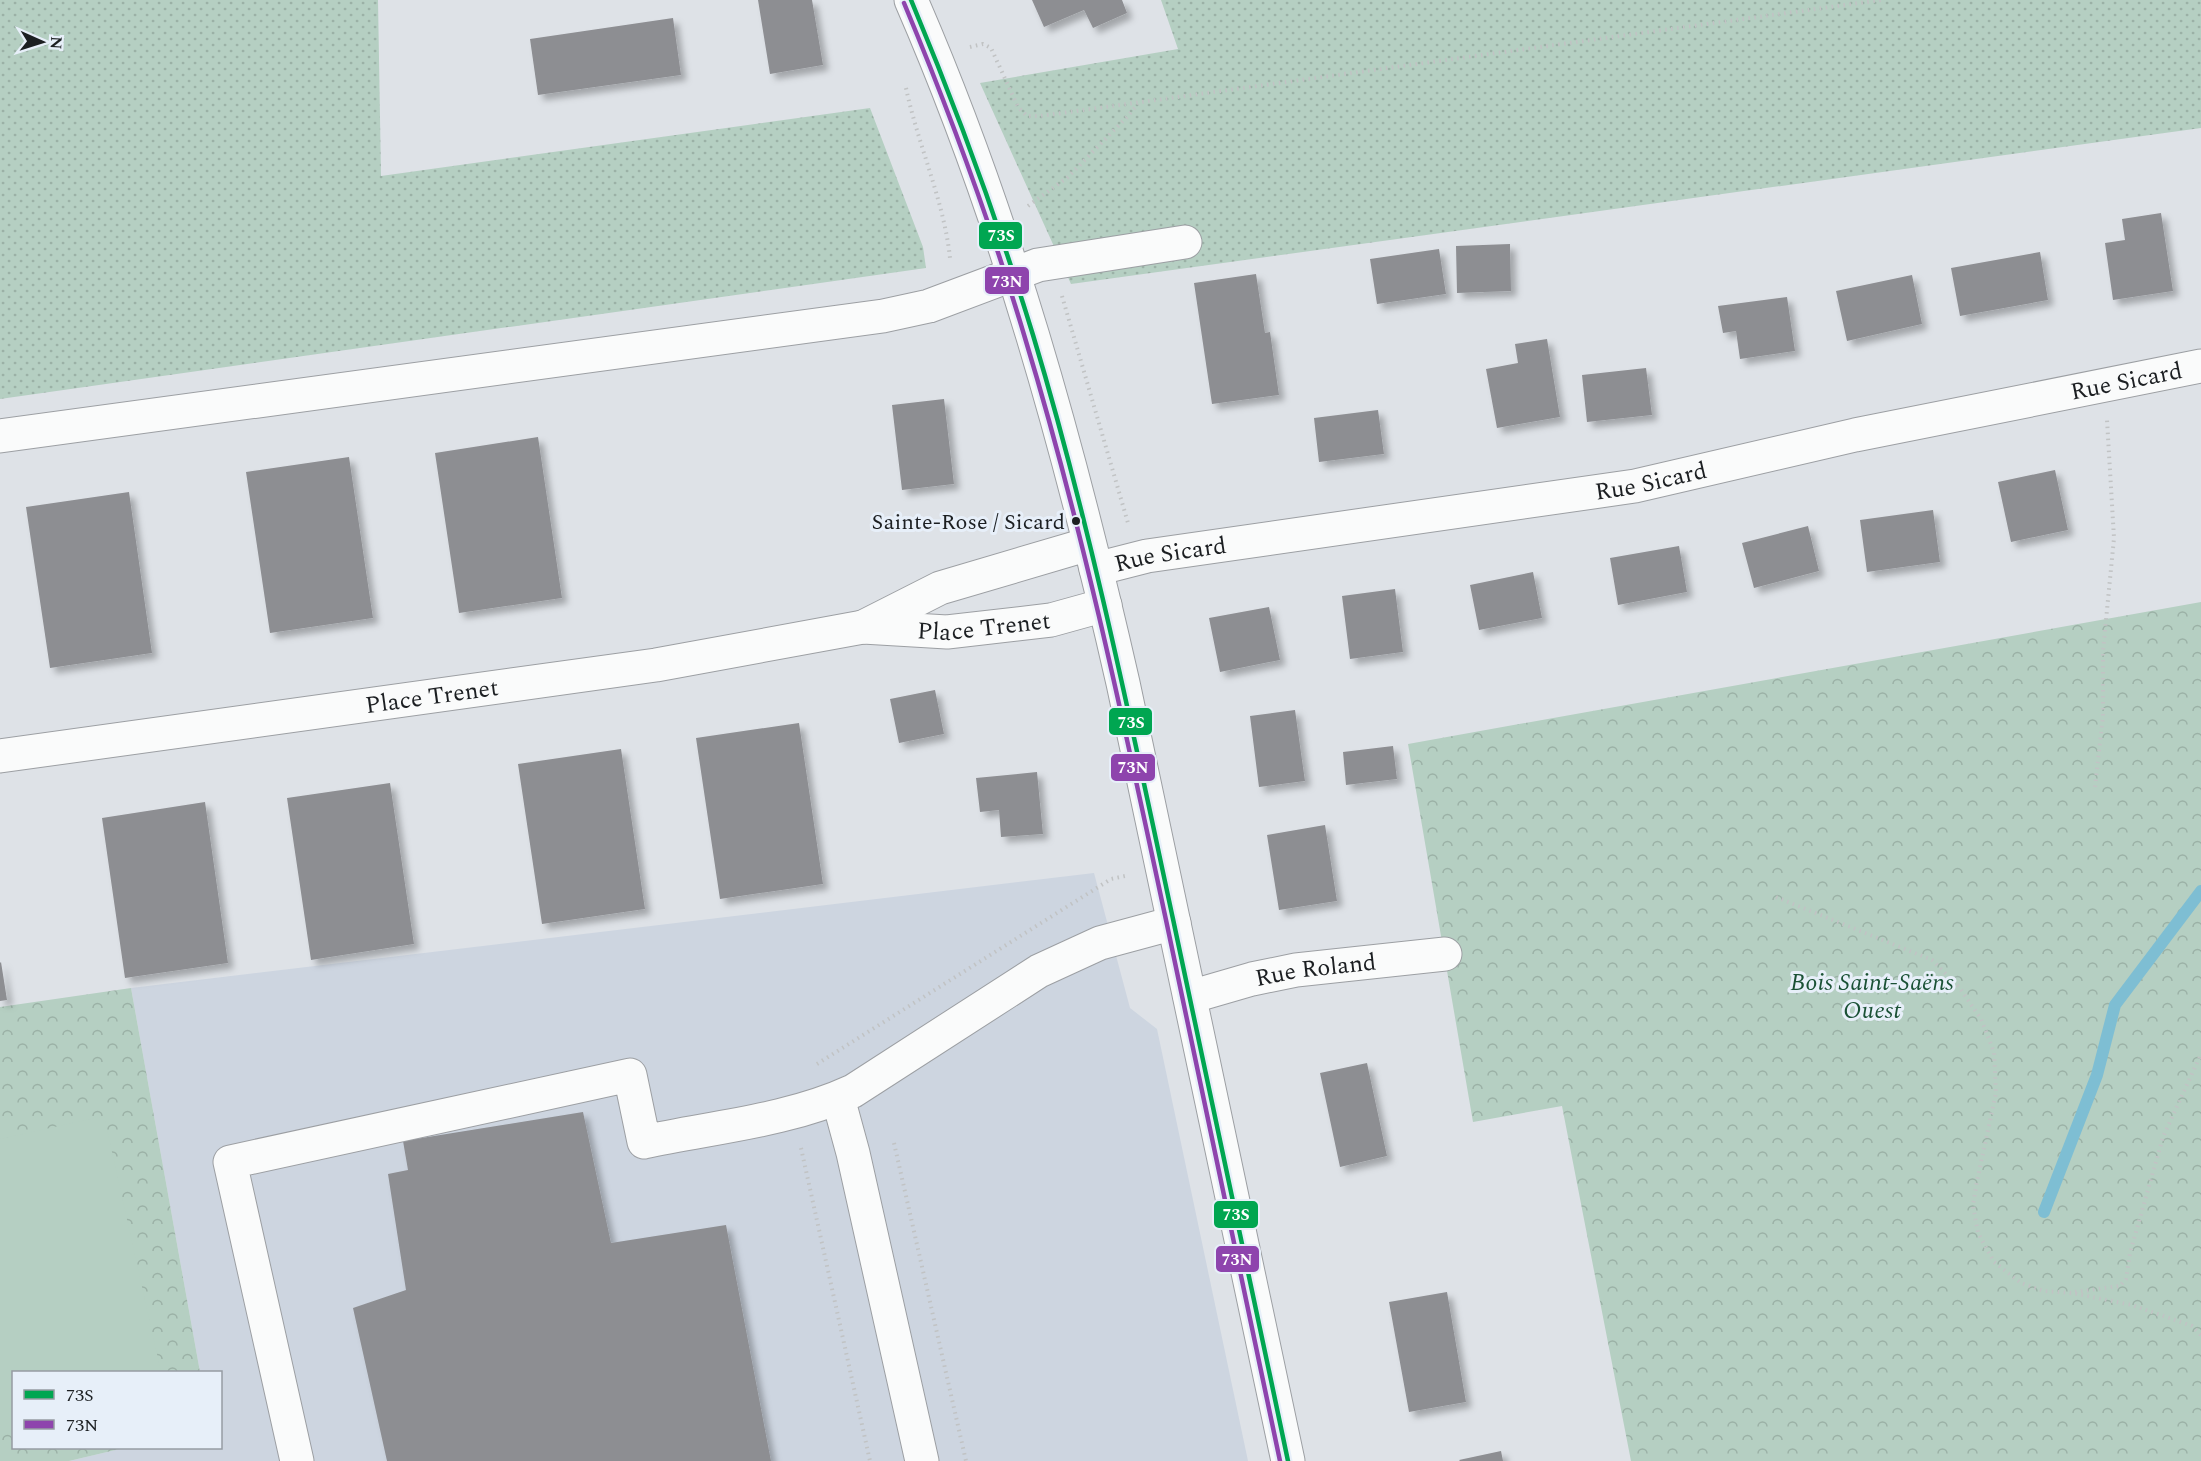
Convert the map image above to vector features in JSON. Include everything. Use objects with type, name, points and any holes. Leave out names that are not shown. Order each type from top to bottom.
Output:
[{"type":"street","points":[[910,0],[943,74],[1013,273],[1037,348],[1105,604],[1288,1461]]},
{"type":"street","points":[[0,436],[883,316],[929,306],[1013,273],[1052,262],[1185,242]]},
{"type":"street","name":"Rue Sicard","points":[[1092,556],[1147,556],[1635,486],[1854,435],[2201,366]]},
{"type":"street","name":"Place Trenet","points":[[863,627],[940,588],[1092,556]]},
{"type":"street","name":"Place Trenet","points":[[0,756],[656,665],[863,627],[947,632],[1051,620],[1105,604]]},
{"type":"street","points":[[297,1461],[230,1162],[630,1075],[644,1142],[786,1114],[838,1098],[870,1081],[1039,970],[1100,944],[1174,923]]},
{"type":"street","name":"Rue Roland","points":[[1190,997],[1252,979],[1296,970],[1445,954]]},
{"type":"street","points":[[838,1098],[851,1144],[922,1461]]},
{"type":"path","points":[[964,49],[979,43],[991,48],[1018,107],[1028,116],[1048,116],[1881,0]]},
{"type":"path","points":[[906,88],[912,119],[948,236],[950,258]]},
{"type":"path","points":[[1030,205],[1068,177],[1138,103]]},
{"type":"path","points":[[2095,787],[2103,716],[2103,651],[2114,538],[2110,454],[2103,385]]},
{"type":"path","points":[[813,1066],[1111,879],[1125,876]]},
{"type":"path","points":[[1776,897],[1932,960],[1959,987],[1981,1019],[1994,1052],[1996,1093],[1973,1205],[1978,1233],[1994,1262],[2021,1283],[2044,1291],[2072,1293],[2132,1305],[2192,1326],[2201,1335]]},
{"type":"path","points":[[2072,1293],[2120,1286],[2126,1279],[2130,1253],[2163,1137],[2201,1054]]},
{"type":"path","points":[[799,1139],[870,1461]]},
{"type":"path","points":[[894,1143],[966,1461]]},
{"type":"shaded area","points":[[1094,873],[1130,1008],[1157,1029],[1248,1461],[69,1461],[120,1449],[222,1449],[222,1371],[200,1371],[131,988]]},
{"type":"green space","points":[[0,0],[378,0],[381,176],[870,108],[923,247],[926,268],[0,399]]},
{"type":"green space","points":[[1161,0],[2201,0],[2201,128],[1071,284],[980,83],[1178,49]]},
{"type":"green space","name":"Bois Saint-Saëns Ouest","points":[[2201,602],[2201,1461],[1631,1461],[1562,1106],[1473,1122],[1408,744]]},
{"type":"green space","points":[[131,988],[200,1371],[12,1371],[12,1449],[120,1449],[69,1461],[0,1461],[0,1007]]},
{"type":"green space","points":[[104,1116],[161,1371],[12,1371],[12,1433],[0,1436],[0,1139]]},
{"type":"building","points":[[758,0],[812,0],[823,65],[770,74]]},
{"type":"building","points":[[1032,0],[1122,0],[1127,13],[1093,28],[1084,10],[1044,27]]},
{"type":"building","points":[[673,18],[681,75],[538,95],[530,39]]},
{"type":"building","points":[[2161,213],[2173,291],[2113,300],[2105,243],[2125,240],[2122,219]]},
{"type":"building","points":[[1510,244],[1511,291],[1457,293],[1456,246]]},
{"type":"building","points":[[1439,249],[1446,294],[1377,304],[1370,259]]},
{"type":"building","points":[[2040,252],[2048,300],[1960,316],[1951,268]]},
{"type":"building","points":[[1256,274],[1265,333],[1270,332],[1279,395],[1212,404],[1194,283]]},
{"type":"building","points":[[1912,275],[1922,324],[1847,341],[1836,291]]},
{"type":"building","points":[[1787,297],[1795,351],[1740,359],[1736,331],[1723,333],[1718,306]]},
{"type":"building","points":[[1547,339],[1560,417],[1497,428],[1486,369],[1518,363],[1515,344]]},
{"type":"building","points":[[1646,368],[1652,415],[1587,422],[1582,375]]},
{"type":"building","points":[[944,399],[954,484],[902,490],[892,405]]},
{"type":"building","points":[[1378,410],[1384,454],[1319,462],[1314,418]]},
{"type":"building","points":[[538,437],[562,598],[459,613],[435,453]]},
{"type":"building","points":[[349,457],[373,618],[270,633],[246,472]]},
{"type":"building","points":[[2055,470],[2068,530],[2011,542],[1998,482]]},
{"type":"building","points":[[129,492],[152,653],[50,668],[26,507]]},
{"type":"building","points":[[1933,510],[1940,562],[1867,572],[1860,520]]},
{"type":"building","points":[[1808,526],[1819,571],[1754,588],[1742,543]]},
{"type":"building","points":[[1679,546],[1687,592],[1618,605],[1610,558]]},
{"type":"building","points":[[1533,572],[1542,618],[1479,630],[1470,585]]},
{"type":"building","points":[[1395,589],[1403,652],[1350,659],[1342,596]]},
{"type":"building","points":[[1269,607],[1280,660],[1220,672],[1209,618]]},
{"type":"building","points":[[935,690],[944,734],[899,743],[890,699]]},
{"type":"building","points":[[1295,710],[1305,781],[1259,787],[1250,716]]},
{"type":"building","points":[[799,723],[823,884],[720,899],[696,738]]},
{"type":"building","points":[[1393,746],[1397,779],[1346,785],[1343,752]]},
{"type":"building","points":[[621,749],[645,909],[542,924],[518,764]]},
{"type":"building","points":[[1037,772],[1043,834],[1001,837],[999,810],[980,812],[976,778]]},
{"type":"building","points":[[390,783],[414,944],[311,960],[287,798]]},
{"type":"building","points":[[205,802],[228,963],[125,978],[102,818]]},
{"type":"building","points":[[1325,825],[1337,901],[1279,910],[1267,835]]},
{"type":"building","points":[[0,963],[7,1000],[0,1001]]},
{"type":"building","points":[[1367,1063],[1387,1156],[1340,1167],[1320,1073]]},
{"type":"building","points":[[583,1112],[611,1243],[726,1225],[771,1461],[387,1461],[353,1308],[406,1290],[388,1174],[408,1170],[403,1141]]},
{"type":"building","points":[[1447,1292],[1466,1402],[1409,1412],[1389,1302]]},
{"type":"building","points":[[1501,1451],[1503,1461],[1459,1460]]},
{"type":"waterway","points":[[2044,1212],[2097,1075],[2115,1005],[2201,891]]},
{"type":"transit line","name":"73S","points":[[911,0],[961,124],[1006,250],[1054,407],[1092,552],[1126,699],[1288,1461]]},
{"type":"transit line","name":"73N","points":[[904,3],[954,127],[984,211],[1025,338],[1066,482],[1102,627],[1134,773],[1280,1461]]},
{"type":"place","name":"Sainte-Rose / Sicard","points":[[1076,521]]}]
